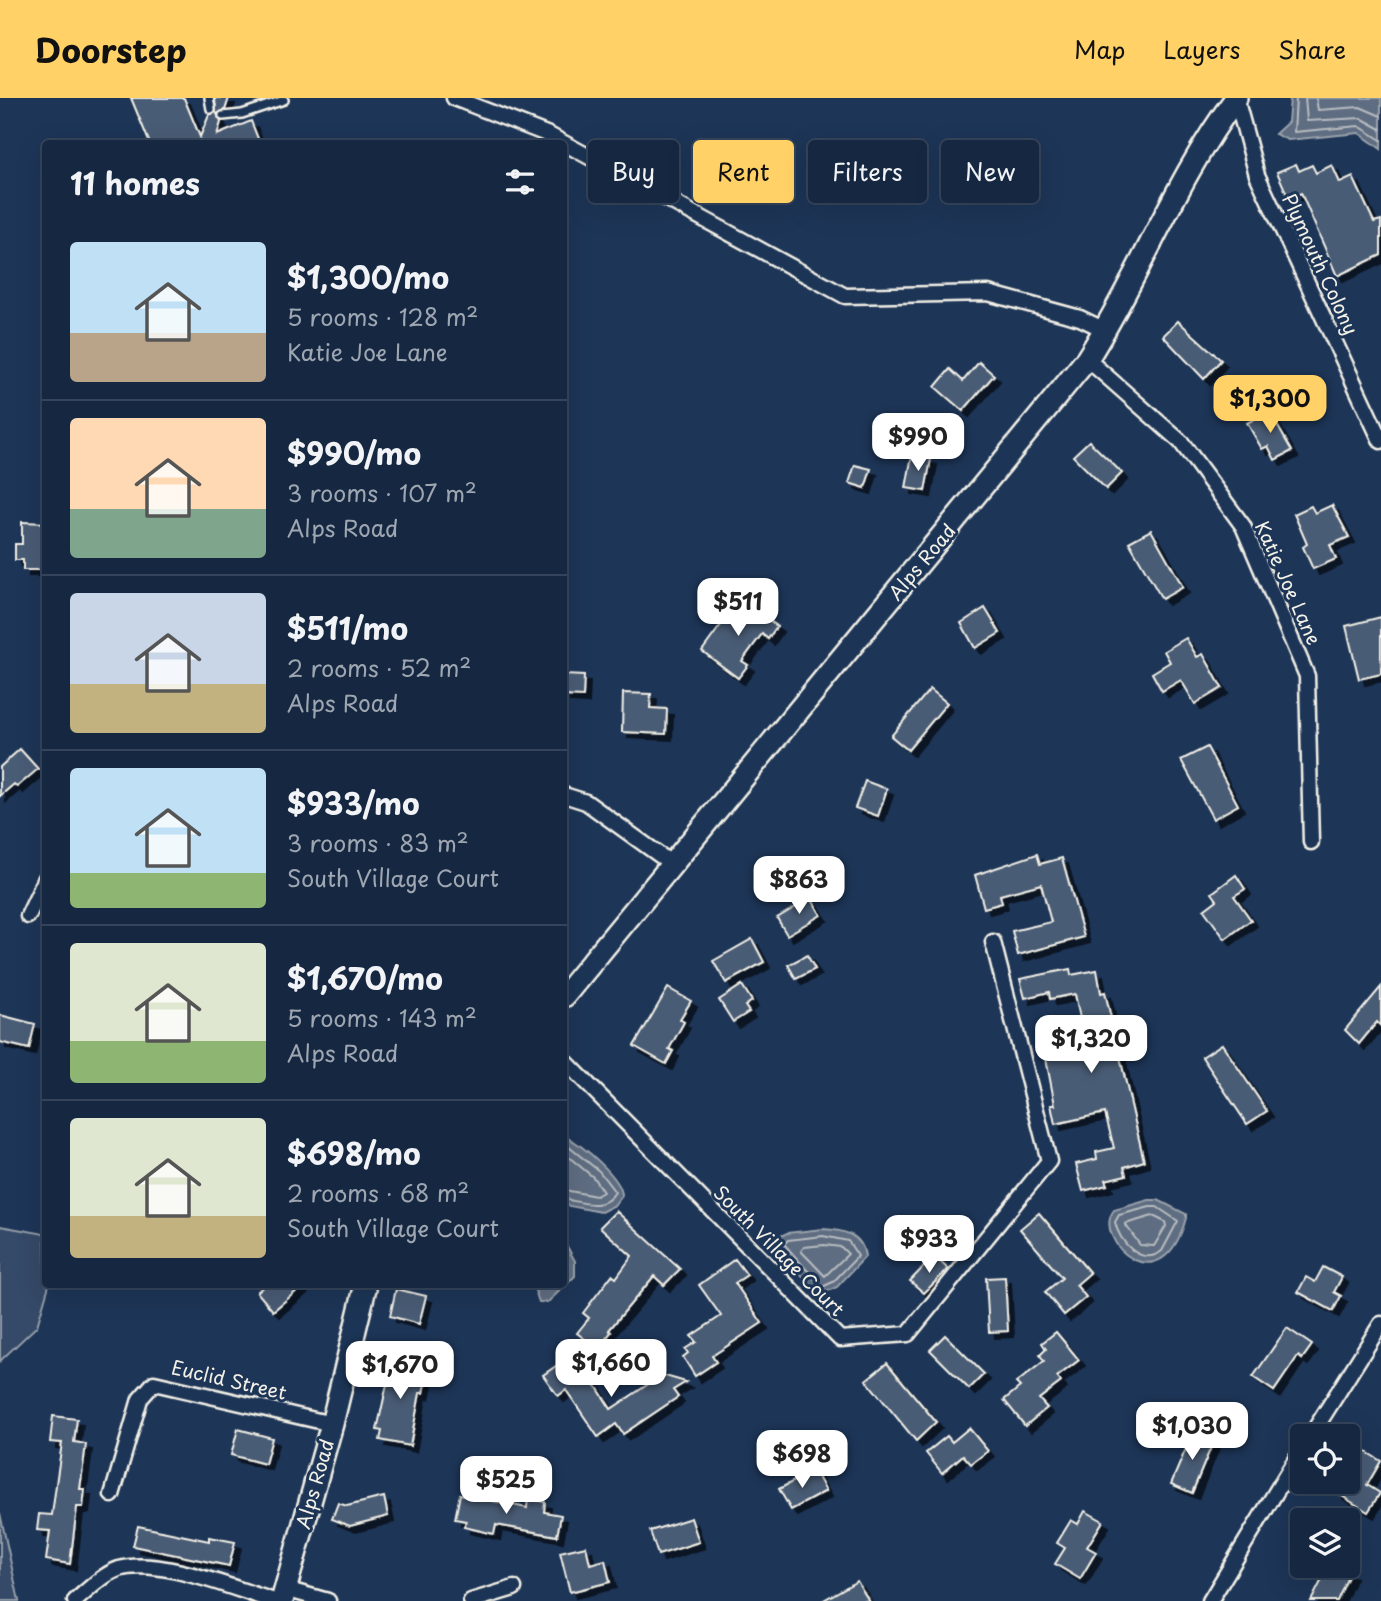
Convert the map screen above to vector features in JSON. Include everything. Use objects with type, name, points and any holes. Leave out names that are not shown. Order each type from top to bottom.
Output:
[{"type":"street","points":[[454,98],[559,140]]},
{"type":"street","name":"Alps Road","points":[[567,992],[1087,359],[1105,330],[1202,145],[1236,98]]},
{"type":"street","name":"Plymouth Colony","points":[[1236,98],[1257,175],[1381,441]]},
{"type":"street","points":[[567,144],[845,296],[988,293],[1080,318],[1105,330]]},
{"type":"street","name":"Katie Joe Lane","points":[[1087,359],[1181,442],[1243,526],[1307,676],[1311,842]]},
{"type":"street","points":[[567,796],[586,802],[672,864]]},
{"type":"street","points":[[28,916],[42,886]]},
{"type":"street","name":"South Village Court","points":[[567,1063],[840,1339],[908,1334],[1049,1161],[993,942]]},
{"type":"street","name":"Alps Road","points":[[280,1597],[332,1424],[365,1288]]},
{"type":"street","points":[[1318,1424],[1381,1324]]},
{"type":"street","name":"Euclid Street","points":[[112,1495],[140,1399],[154,1383],[332,1424]]},
{"type":"street","points":[[1210,1601],[1290,1469]]},
{"type":"street","points":[[75,1601],[105,1576],[136,1567],[167,1569],[280,1597],[328,1601]]},
{"type":"street","points":[[471,1601],[514,1588]]},
{"type":"lane","points":[[209,98],[211,109]]},
{"type":"lane","points":[[223,116],[242,114],[284,100]]},
{"type":"shaded area","points":[[0,1226],[42,1233],[42,1288],[48,1288],[37,1326],[0,1361]]},
{"type":"shaded area","points":[[0,1513],[19,1601],[0,1601]]},
{"type":"water","points":[[1290,98],[1381,98],[1381,149],[1359,133],[1288,140],[1275,134],[1288,122]]},
{"type":"water","points":[[567,1138],[590,1153],[616,1180],[622,1196],[615,1205],[601,1212],[567,1206]]},
{"type":"water","points":[[1158,1200],[1186,1214],[1186,1218],[1175,1245],[1161,1259],[1147,1263],[1132,1259],[1120,1249],[1112,1236],[1110,1222],[1114,1210]]},
{"type":"water","points":[[823,1229],[845,1232],[856,1238],[865,1257],[837,1287],[819,1295],[776,1246],[779,1237],[787,1233]]},
{"type":"water","points":[[567,1246],[575,1261],[575,1276],[567,1284]]},
{"type":"water","points":[[534,1288],[563,1288],[548,1302],[539,1302]]},
{"type":"building","points":[[131,98],[184,98],[200,137],[209,115],[216,112],[215,98],[229,98],[225,110],[217,114],[221,122],[217,135],[251,121],[258,140],[148,140]]},
{"type":"building","points":[[1296,164],[1299,171],[1312,165],[1316,173],[1332,165],[1340,183],[1353,177],[1374,222],[1381,220],[1381,255],[1337,276],[1301,193],[1289,199],[1277,172]]},
{"type":"building","points":[[1178,321],[1221,360],[1204,379],[1163,336]]},
{"type":"building","points":[[979,362],[994,375],[963,411],[935,387],[950,369],[963,381]]},
{"type":"building","points":[[1269,411],[1292,451],[1275,460],[1268,446],[1262,449],[1247,423]]},
{"type":"building","points":[[1089,441],[1122,473],[1106,489],[1073,456]]},
{"type":"building","points":[[912,455],[931,459],[925,491],[906,488]]},
{"type":"building","points":[[855,465],[871,469],[865,488],[849,483]]},
{"type":"building","points":[[1332,505],[1349,537],[1330,545],[1336,559],[1313,569],[1303,547],[1307,544],[1294,514],[1311,506],[1315,513]]},
{"type":"building","points":[[22,522],[42,523],[42,570],[23,570],[23,560],[15,560],[15,544],[22,544]]},
{"type":"building","points":[[1151,530],[1183,587],[1162,599],[1129,542]]},
{"type":"building","points":[[743,601],[777,626],[768,639],[762,634],[742,661],[748,665],[738,678],[702,651],[726,618],[729,621]]},
{"type":"building","points":[[985,608],[1000,633],[975,648],[961,623]]},
{"type":"building","points":[[1381,617],[1381,674],[1359,679],[1346,626]]},
{"type":"building","points":[[1186,638],[1197,657],[1203,654],[1222,688],[1195,704],[1181,680],[1162,691],[1152,673],[1170,662],[1164,651]]},
{"type":"building","points":[[567,675],[584,676],[583,697],[567,696]]},
{"type":"building","points":[[930,689],[947,703],[908,750],[891,736]]},
{"type":"building","points":[[623,693],[651,694],[650,708],[667,709],[666,734],[622,732]]},
{"type":"building","points":[[1207,747],[1238,805],[1213,819],[1181,760]]},
{"type":"building","points":[[20,749],[38,769],[17,787],[14,784],[0,796],[0,767]]},
{"type":"building","points":[[865,781],[887,789],[878,816],[855,808]]},
{"type":"building","points":[[1037,854],[1040,864],[1062,858],[1084,937],[1018,955],[1012,931],[1051,922],[1041,884],[1000,895],[1002,903],[984,908],[975,875]]},
{"type":"building","points":[[1236,875],[1245,889],[1234,896],[1251,920],[1225,939],[1204,910],[1217,900],[1212,893]]},
{"type":"building","points":[[811,898],[821,915],[787,935],[777,918]]},
{"type":"building","points":[[752,939],[764,962],[726,983],[713,961]]},
{"type":"building","points":[[807,955],[815,969],[796,979],[788,965]]},
{"type":"building","points":[[1070,969],[1071,975],[1097,970],[1101,993],[1105,992],[1144,1161],[1124,1167],[1126,1175],[1105,1180],[1107,1185],[1083,1191],[1076,1164],[1097,1159],[1096,1152],[1114,1148],[1105,1113],[1055,1124],[1051,1105],[1055,1105],[1045,1054],[1080,1047],[1079,1044],[1085,1043],[1075,994],[1050,999],[1049,992],[1025,998],[1020,979]]},
{"type":"building","points":[[742,985],[752,1001],[745,1006],[749,1012],[733,1022],[719,1000]]},
{"type":"building","points":[[1381,987],[1381,1026],[1377,1022],[1359,1044],[1345,1030]]},
{"type":"building","points":[[668,988],[691,1001],[680,1019],[684,1022],[669,1049],[673,1051],[666,1064],[634,1046]]},
{"type":"building","points":[[0,1015],[35,1024],[29,1049],[0,1042]]},
{"type":"building","points":[[1222,1044],[1267,1111],[1247,1124],[1202,1057]]},
{"type":"building","points":[[616,1211],[680,1269],[664,1285],[654,1276],[609,1330],[611,1332],[598,1349],[577,1333],[589,1318],[583,1313],[612,1275],[616,1278],[632,1256],[600,1227]]},
{"type":"building","points":[[1039,1213],[1090,1273],[1076,1285],[1086,1297],[1064,1315],[1045,1292],[1062,1278],[1020,1229]]},
{"type":"building","points":[[934,1256],[948,1269],[924,1293],[910,1281]]},
{"type":"building","points":[[735,1259],[747,1275],[735,1283],[762,1323],[712,1356],[716,1362],[695,1376],[683,1357],[688,1353],[685,1349],[696,1342],[691,1336],[721,1316],[699,1285]]},
{"type":"building","points":[[1323,1267],[1342,1277],[1334,1292],[1341,1296],[1333,1311],[1298,1292],[1306,1277],[1315,1282]]},
{"type":"building","points":[[1005,1277],[1008,1331],[989,1332],[986,1278]]},
{"type":"building","points":[[262,1288],[300,1288],[273,1311],[257,1292]]},
{"type":"building","points":[[396,1289],[426,1296],[419,1324],[390,1316]]},
{"type":"building","points":[[1287,1328],[1312,1345],[1302,1359],[1298,1356],[1274,1391],[1253,1377]]},
{"type":"building","points":[[1056,1332],[1079,1360],[1057,1377],[1061,1382],[1039,1399],[1047,1408],[1025,1426],[1004,1400],[1020,1387],[1016,1383],[1044,1361],[1040,1355],[1046,1349],[1042,1343]]},
{"type":"building","points":[[945,1335],[984,1374],[969,1389],[930,1350]]},
{"type":"building","points":[[394,1352],[415,1356],[410,1376],[426,1379],[423,1393],[420,1393],[410,1446],[380,1440],[382,1431],[377,1430]]},
{"type":"building","points":[[569,1357],[583,1379],[589,1375],[611,1409],[662,1375],[686,1382],[673,1390],[678,1397],[623,1434],[616,1424],[598,1437],[566,1390],[558,1396],[543,1375]]},
{"type":"building","points":[[887,1363],[936,1422],[916,1441],[866,1380]]},
{"type":"building","points":[[53,1416],[77,1419],[74,1442],[86,1444],[80,1489],[85,1489],[83,1507],[77,1507],[70,1564],[46,1560],[50,1531],[37,1530],[39,1514],[52,1515],[62,1443],[50,1442]]},
{"type":"building","points":[[969,1428],[988,1451],[971,1464],[963,1455],[942,1473],[926,1453],[947,1436],[952,1442]]},
{"type":"building","points":[[238,1429],[272,1438],[265,1464],[231,1455]]},
{"type":"building","points":[[1193,1432],[1214,1440],[1192,1493],[1171,1484]]},
{"type":"building","points":[[1363,1450],[1381,1461],[1367,1485],[1380,1493],[1368,1512],[1339,1494],[1360,1494],[1360,1455]]},
{"type":"building","points":[[814,1470],[826,1491],[791,1510],[779,1489]]},
{"type":"building","points":[[460,1494],[527,1508],[528,1499],[545,1502],[544,1512],[561,1515],[557,1536],[496,1525],[494,1534],[464,1527],[466,1521],[455,1519]]},
{"type":"building","points":[[384,1497],[388,1516],[350,1526],[332,1519],[338,1503],[347,1506]]},
{"type":"building","points":[[1085,1511],[1103,1521],[1087,1547],[1096,1552],[1080,1579],[1055,1564],[1065,1548],[1057,1543],[1071,1520],[1078,1524]]},
{"type":"building","points":[[691,1518],[699,1542],[658,1555],[650,1531]]},
{"type":"building","points":[[138,1526],[209,1541],[209,1537],[235,1542],[229,1566],[133,1546]]},
{"type":"building","points":[[586,1546],[590,1564],[605,1560],[610,1582],[570,1592],[560,1552]]},
{"type":"building","points":[[1323,1578],[1347,1578],[1337,1601],[1311,1601]]},
{"type":"building","points":[[857,1581],[869,1601],[822,1601]]}]
